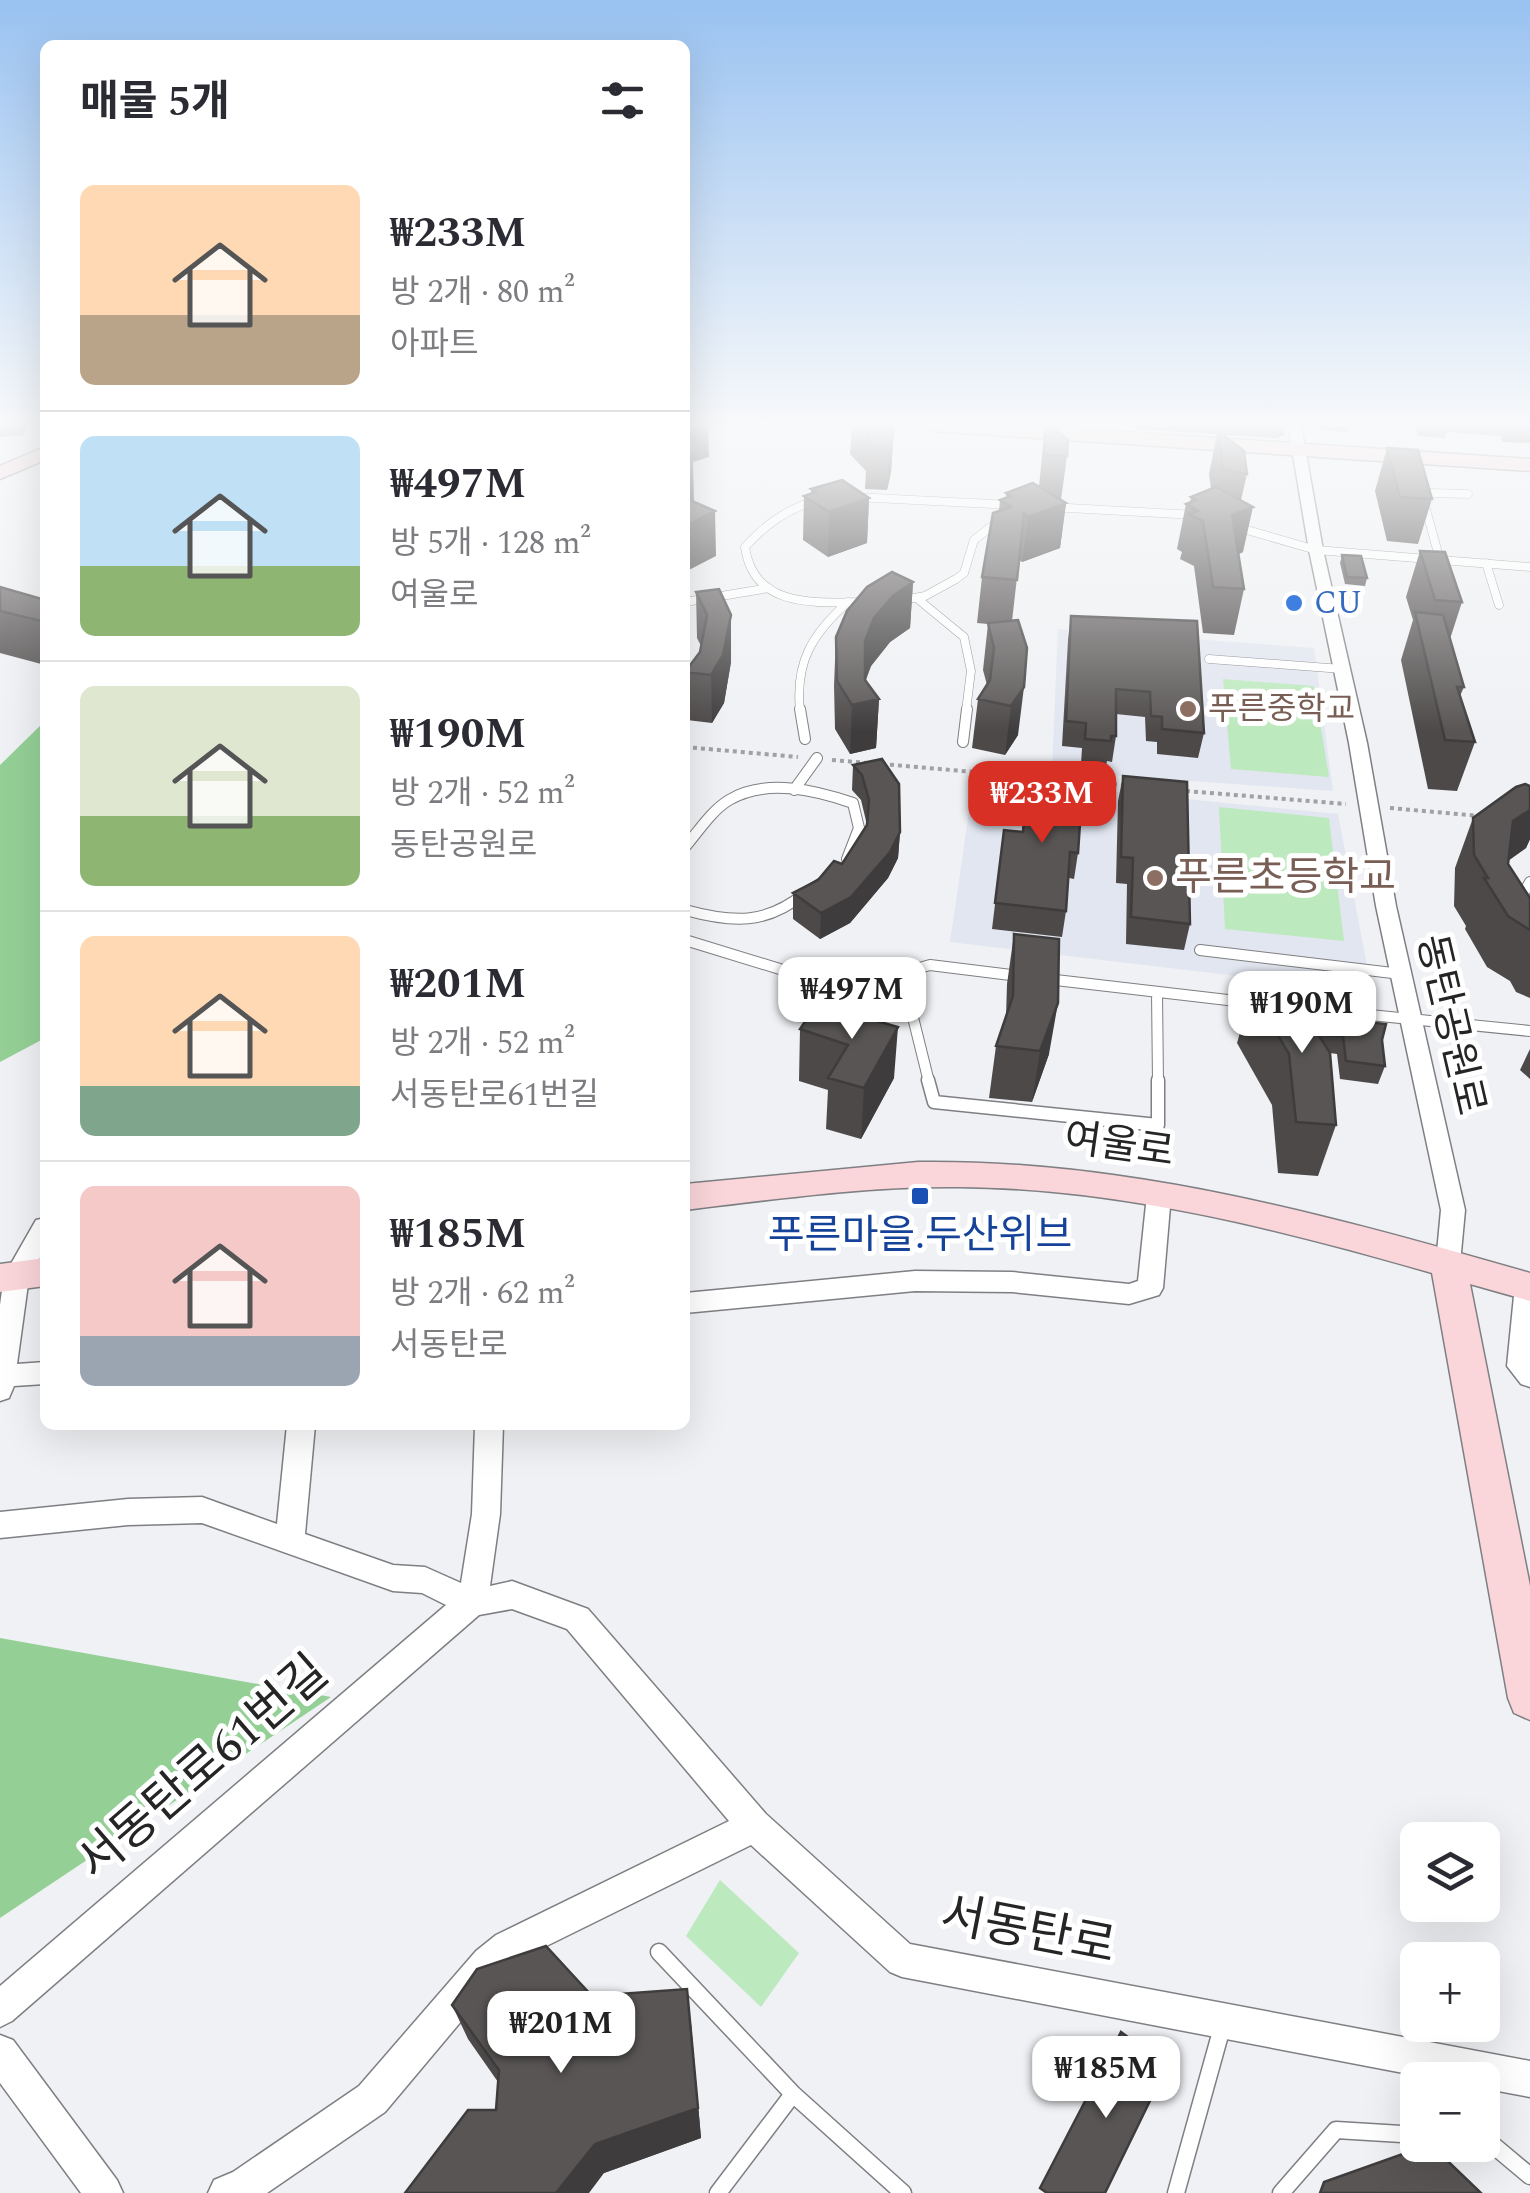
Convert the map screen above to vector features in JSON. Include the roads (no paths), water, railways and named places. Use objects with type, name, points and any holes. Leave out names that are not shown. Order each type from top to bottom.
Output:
[{"type":"street","name":"동탄공원로","points":[[1312,527],[1401,974],[1453,1210],[1448,1263]]},
{"type":"street","name":"여울로","points":[[690,1197],[922,1175],[995,1175],[1158,1195],[1448,1263],[1529,1287]]},
{"type":"street","points":[[690,1303],[916,1281],[1012,1282],[1129,1294],[1150,1288],[1158,1195]]},
{"type":"street","points":[[40,1237],[21,1276],[2,1383],[40,1374]]},
{"type":"street","points":[[1448,1263],[1530,1698]]},
{"type":"street","points":[[1529,1287],[1520,1366],[1530,1376]]},
{"type":"street","points":[[290,1541],[301,1430]]},
{"type":"street","points":[[0,1525],[128,1512],[202,1510],[392,1578],[425,1580],[472,1603],[488,1514],[489,1430]]},
{"type":"street","name":"서동탄로","points":[[472,1603],[512,1595],[577,1619],[754,1826],[902,1960],[1530,2079]]},
{"type":"street","name":"서동탄로61번길","points":[[0,2009],[472,1603]]},
{"type":"street","points":[[227,2193],[245,2186],[372,2100],[488,1962],[508,1947],[754,1826]]},
{"type":"street","points":[[0,2053],[104,2193]]},
{"type":"lane","points":[[765,527],[745,547],[750,572],[770,588],[797,600],[876,602]]},
{"type":"lane","points":[[890,601],[919,600],[946,588],[964,573],[964,551],[987,527]]},
{"type":"lane","points":[[1237,527],[1316,550],[1530,567]]},
{"type":"lane","points":[[1431,527],[1440,560]]},
{"type":"lane","points":[[1486,563],[1500,605]]},
{"type":"lane","points":[[690,601],[770,588]]},
{"type":"lane","points":[[919,600],[964,638],[972,671],[964,742]]},
{"type":"lane","points":[[805,738],[796,691],[802,660],[813,633],[848,601]]},
{"type":"lane","points":[[1210,659],[1342,669]]},
{"type":"lane","points":[[794,790],[817,758]]},
{"type":"lane","points":[[690,841],[728,801],[757,792],[794,790],[830,795],[853,804],[858,829],[849,858],[841,866]]},
{"type":"lane","points":[[1530,882],[1522,896],[1530,925]]},
{"type":"lane","points":[[690,911],[723,917],[779,913],[819,884]]},
{"type":"lane","points":[[690,942],[783,970],[877,980],[930,965],[1530,1031]]},
{"type":"lane","points":[[1200,950],[1401,974]]},
{"type":"lane","points":[[902,973],[934,1102],[1158,1126],[1158,992]]},
{"type":"lane","points":[[659,1952],[793,2094],[903,2193]]},
{"type":"lane","points":[[1176,2193],[1224,2022]]},
{"type":"lane","points":[[718,2193],[793,2094]]},
{"type":"lane","points":[[1281,2193],[1336,2130],[1400,2134]]},
{"type":"lane","points":[[1500,2151],[1530,2176]]},
{"type":"place","name":"CU","points":[[1294,603]]},
{"type":"place","name":"푸른중학교","points":[[1188,709]]},
{"type":"place","name":"푸른초등학교","points":[[1155,878]]},
{"type":"place","name":"푸른마을.두산위브","points":[[920,1196]]}]
